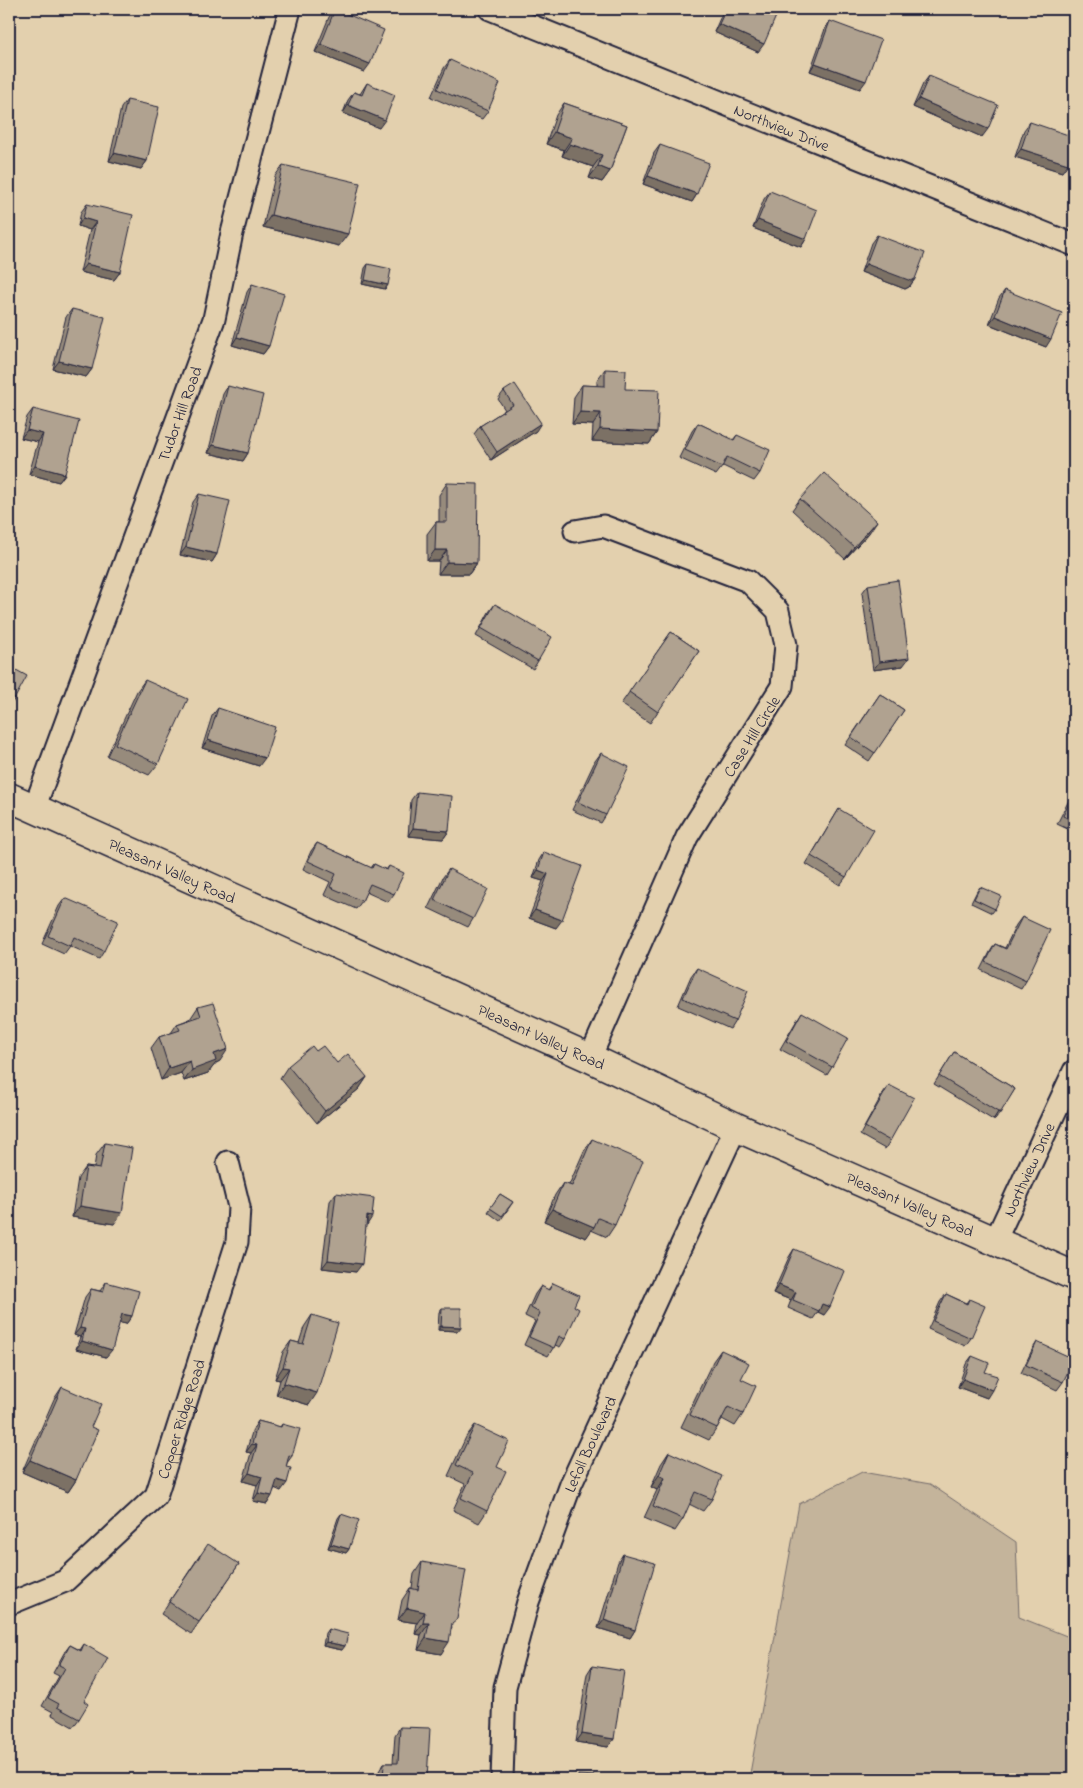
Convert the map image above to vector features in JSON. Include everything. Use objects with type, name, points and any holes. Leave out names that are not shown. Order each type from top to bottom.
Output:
[{"type":"main road","name":"Pleasant Valley Road","points":[[9,797],[590,1058],[736,1127],[1074,1276]]},
{"type":"street","name":"Tudor Hill Road","points":[[34,809],[214,319],[232,233],[290,9]]},
{"type":"street","name":"Northview Drive","points":[[490,9],[1074,245]]},
{"type":"street","name":"Case Hill Circle","points":[[575,531],[603,526],[748,581],[778,611],[786,645],[782,686],[687,837],[590,1058]]},
{"type":"street","name":"Northview Drive","points":[[995,1241],[1074,1071]]},
{"type":"street","name":"Lefoll Boulevard","points":[[502,1779],[505,1687],[528,1602],[571,1484],[736,1127]]},
{"type":"street","name":"Copper Ridge Road","points":[[9,1604],[65,1581],[156,1496],[237,1242],[239,1207],[228,1162]]},
{"type":"shaded area","points":[[862,1472],[930,1484],[1016,1542],[1019,1617],[1074,1639],[1074,1779],[749,1779],[799,1504]]},
{"type":"building","points":[[335,9],[384,30],[370,64],[321,44]]},
{"type":"building","points":[[726,9],[764,9],[777,14],[764,44],[719,24]]},
{"type":"building","points":[[830,21],[881,40],[866,81],[815,63]]},
{"type":"building","points":[[450,60],[500,83],[488,111],[437,89]]},
{"type":"building","points":[[929,76],[998,105],[988,129],[919,99]]},
{"type":"building","points":[[367,83],[395,95],[385,120],[348,105],[354,92],[362,95]]},
{"type":"building","points":[[127,100],[159,107],[147,161],[114,153]]},
{"type":"building","points":[[564,103],[627,125],[610,171],[598,166],[602,155],[570,144],[572,138],[554,132]]},
{"type":"building","points":[[1030,122],[1074,137],[1074,145],[1068,164],[1021,149]]},
{"type":"building","points":[[660,145],[709,163],[697,194],[648,176]]},
{"type":"building","points":[[283,165],[360,183],[348,234],[271,215]]},
{"type":"building","points":[[770,191],[817,210],[806,239],[758,220]]},
{"type":"building","points":[[87,204],[133,215],[120,272],[86,264],[96,222],[83,218]]},
{"type":"building","points":[[877,235],[925,253],[915,279],[911,281],[866,264]]},
{"type":"building","points":[[368,264],[391,269],[388,285],[365,280]]},
{"type":"building","points":[[252,284],[284,294],[269,346],[237,337]]},
{"type":"building","points":[[1005,290],[1062,313],[1051,339],[995,316]]},
{"type":"building","points":[[72,309],[105,317],[92,369],[59,361]]},
{"type":"building","points":[[605,369],[626,370],[625,389],[659,390],[657,432],[600,429],[601,413],[580,412],[582,385],[605,386]]},
{"type":"building","points":[[515,384],[541,423],[497,452],[480,426],[513,405],[504,391]]},
{"type":"building","points":[[228,386],[263,395],[248,453],[213,445]]},
{"type":"building","points":[[33,409],[79,421],[65,474],[35,466],[43,434],[27,430]]},
{"type":"building","points":[[698,423],[734,440],[737,435],[770,450],[760,473],[727,457],[722,467],[685,450]]},
{"type":"building","points":[[824,473],[877,521],[854,547],[800,499]]},
{"type":"building","points":[[447,483],[478,484],[477,563],[447,562],[447,550],[435,550],[436,522],[447,522]]},
{"type":"building","points":[[199,494],[230,501],[217,554],[186,547]]},
{"type":"building","points":[[898,580],[909,658],[879,662],[868,585]]},
{"type":"building","points":[[495,604],[552,637],[538,661],[481,628]]},
{"type":"building","points":[[671,632],[699,651],[658,712],[629,692]]},
{"type":"building","points":[[9,666],[27,676],[15,698],[9,695]]},
{"type":"building","points":[[145,680],[188,699],[158,764],[115,744]]},
{"type":"building","points":[[880,694],[904,710],[875,753],[851,737]]},
{"type":"building","points":[[218,708],[275,727],[265,758],[208,740]]},
{"type":"building","points":[[601,753],[629,767],[606,815],[578,802]]},
{"type":"building","points":[[417,792],[452,796],[449,831],[413,828]]},
{"type":"building","points":[[1074,793],[1074,821],[1063,816]]},
{"type":"building","points":[[839,809],[874,830],[846,877],[811,856]]},
{"type":"building","points":[[317,843],[372,868],[374,864],[387,870],[389,866],[404,873],[394,894],[370,884],[362,901],[330,887],[336,874],[308,861]]},
{"type":"building","points":[[544,852],[582,866],[562,920],[535,910],[548,874],[538,870]]},
{"type":"building","points":[[449,869],[488,889],[473,919],[434,900]]},
{"type":"building","points":[[980,887],[1001,896],[995,909],[974,899]]},
{"type":"building","points":[[65,898],[118,921],[104,951],[74,937],[70,946],[48,936]]},
{"type":"building","points":[[1022,917],[1050,930],[1026,981],[986,962],[995,944],[1006,949]]},
{"type":"building","points":[[697,968],[748,991],[735,1021],[683,998]]},
{"type":"building","points":[[213,1003],[228,1049],[214,1054],[216,1061],[192,1070],[190,1061],[169,1068],[159,1037],[180,1030],[177,1024],[201,1016],[198,1007]]},
{"type":"building","points":[[802,1012],[848,1038],[832,1067],[786,1041]]},
{"type":"building","points":[[312,1046],[316,1051],[323,1046],[337,1063],[348,1054],[367,1077],[325,1111],[288,1066]]},
{"type":"building","points":[[954,1052],[1015,1089],[1001,1112],[998,1112],[939,1076]]},
{"type":"building","points":[[889,1085],[914,1098],[890,1141],[865,1127]]},
{"type":"building","points":[[592,1139],[643,1161],[615,1225],[598,1218],[594,1227],[552,1209],[563,1183],[572,1186]]},
{"type":"building","points":[[105,1143],[132,1148],[122,1213],[80,1206],[86,1167],[100,1169]]},
{"type":"building","points":[[336,1193],[374,1198],[372,1217],[367,1216],[362,1264],[328,1260]]},
{"type":"building","points":[[500,1194],[513,1202],[502,1216],[490,1208]]},
{"type":"building","points":[[794,1249],[845,1271],[830,1307],[822,1304],[819,1311],[793,1300],[796,1292],[779,1285]]},
{"type":"building","points":[[106,1282],[139,1291],[132,1316],[122,1314],[112,1350],[82,1341],[85,1329],[80,1328],[91,1289],[103,1292]]},
{"type":"building","points":[[553,1283],[579,1295],[574,1306],[579,1309],[565,1339],[559,1336],[554,1348],[529,1337],[540,1313],[531,1308],[541,1286],[549,1290]]},
{"type":"building","points":[[946,1294],[967,1304],[969,1299],[985,1306],[971,1338],[933,1321]]},
{"type":"building","points":[[442,1308],[461,1308],[461,1327],[441,1326]]},
{"type":"building","points":[[312,1315],[338,1323],[317,1393],[284,1383],[289,1368],[283,1367],[291,1341],[303,1344]]},
{"type":"building","points":[[1037,1342],[1074,1359],[1063,1382],[1026,1365]]},
{"type":"building","points":[[721,1350],[749,1363],[741,1379],[756,1386],[743,1414],[728,1407],[717,1428],[690,1415]]},
{"type":"building","points":[[972,1356],[989,1363],[985,1372],[998,1376],[992,1390],[963,1379]]},
{"type":"building","points":[[62,1387],[101,1404],[91,1427],[98,1430],[76,1480],[30,1460]]},
{"type":"building","points":[[258,1421],[281,1427],[282,1424],[300,1429],[292,1456],[289,1455],[286,1467],[291,1468],[287,1483],[277,1480],[272,1496],[258,1493],[262,1477],[249,1473],[257,1445],[252,1444]]},
{"type":"building","points":[[475,1425],[509,1441],[497,1467],[506,1471],[487,1511],[461,1498],[473,1473],[456,1465]]},
{"type":"building","points":[[669,1452],[722,1476],[712,1499],[695,1492],[683,1519],[653,1506],[665,1478],[659,1475]]},
{"type":"building","points":[[341,1514],[359,1520],[349,1549],[331,1544]]},
{"type":"building","points":[[208,1544],[239,1564],[199,1622],[169,1602]]},
{"type":"building","points":[[623,1554],[655,1563],[635,1630],[604,1620]]},
{"type":"building","points":[[422,1562],[466,1570],[457,1619],[452,1623],[449,1642],[426,1638],[429,1623],[423,1623],[425,1612],[407,1608],[410,1588],[418,1590]]},
{"type":"building","points":[[328,1629],[348,1634],[345,1646],[326,1642]]},
{"type":"building","points":[[84,1644],[108,1658],[84,1701],[88,1704],[79,1719],[57,1707],[59,1704],[48,1698],[65,1668],[59,1665],[70,1645],[81,1651]]},
{"type":"building","points":[[592,1666],[624,1671],[614,1739],[582,1734]]},
{"type":"building","points":[[400,1727],[430,1728],[427,1779],[383,1779],[384,1763],[398,1763]]},
{"type":"building","points":[[578,1775],[615,1777],[615,1779],[578,1779]]}]
